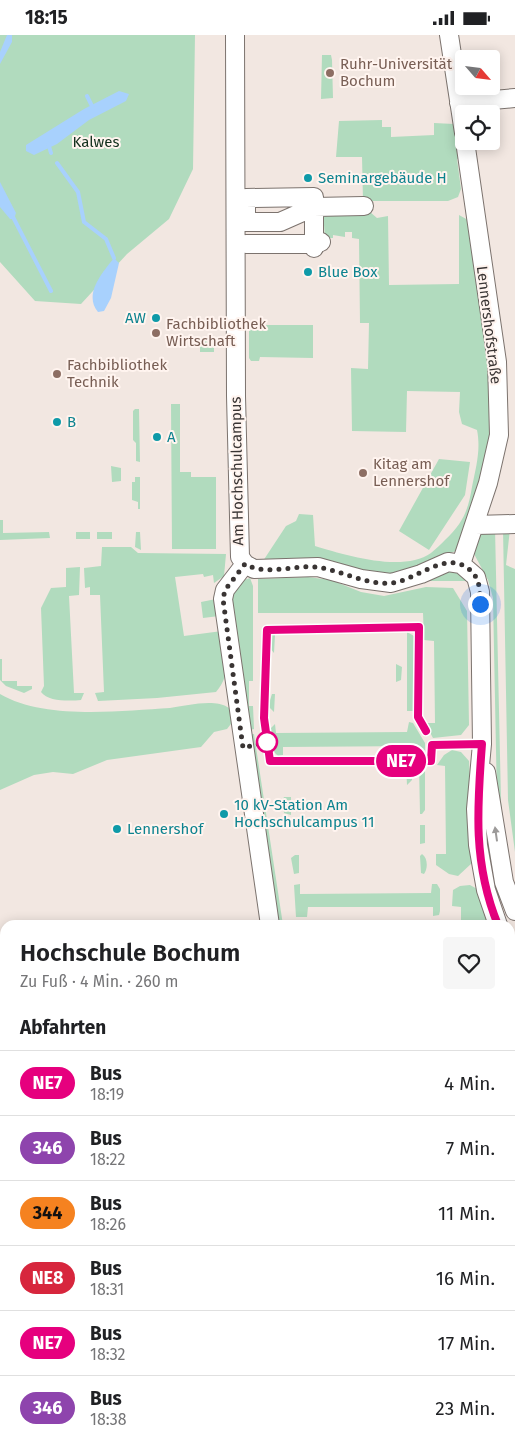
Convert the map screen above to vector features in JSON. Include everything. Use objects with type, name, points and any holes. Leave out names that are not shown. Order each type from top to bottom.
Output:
[{"type":"street","name":"Am Hochschulcampus","points":[[235,35],[238,531],[240,557],[245,564],[225,590],[223,599],[269,920]]},
{"type":"street","points":[[449,35],[459,103],[515,98]]},
{"type":"street","name":"Lennershofstraße","points":[[461,564],[488,483],[499,435],[497,362],[466,150]]},
{"type":"street","points":[[299,195],[314,197],[317,245],[251,246],[248,223],[246,198],[253,196],[299,195]]},
{"type":"street","points":[[248,223],[280,222],[314,207],[364,206]]},
{"type":"street","points":[[475,525],[515,524]]},
{"type":"street","points":[[245,564],[258,570],[299,566],[318,567],[361,579],[391,583],[421,574],[448,562],[461,564],[476,577],[480,592],[482,744],[476,809],[478,845],[486,890],[496,920]]},
{"type":"street","points":[[482,744],[501,868],[515,911]]},
{"type":"green space","name":"Kalwes","points":[[0,35],[195,35],[193,169],[169,219],[127,254],[81,304],[35,301],[0,262]]},
{"type":"green space","points":[[322,55],[331,55],[333,98],[321,99]]},
{"type":"green space","points":[[382,120],[382,127],[391,127],[391,137],[434,135],[434,123],[454,124],[455,150],[459,150],[460,158],[457,159],[461,189],[458,197],[448,201],[363,201],[362,157],[336,157],[339,121]]},
{"type":"green space","points":[[323,212],[370,212],[377,218],[388,216],[389,285],[459,284],[459,215],[468,220],[490,359],[491,433],[482,482],[456,551],[439,557],[420,568],[393,576],[263,561],[286,526],[296,521],[299,514],[313,515],[315,546],[342,554],[390,562],[405,562],[419,559],[435,550],[451,534],[464,516],[469,503],[476,465],[478,452],[477,430],[462,424],[459,412],[460,392],[407,391],[406,432],[352,431],[351,368],[368,369],[369,323],[360,323],[359,239],[352,238],[352,232],[345,232],[345,237],[333,235],[333,238],[325,238]]},
{"type":"green space","points":[[313,325],[313,358],[260,357],[259,361],[251,361],[249,358],[249,326]]},
{"type":"green space","points":[[200,337],[214,337],[214,352],[200,352]]},
{"type":"green space","points":[[171,404],[180,404],[180,472],[191,472],[191,477],[216,477],[216,549],[172,549]]},
{"type":"green space","points":[[139,409],[140,462],[136,461],[136,443],[133,440],[133,411]]},
{"type":"green space","points":[[439,459],[470,462],[465,495],[429,550],[399,531]]},
{"type":"green space","points":[[111,466],[121,468],[121,481],[112,482]]},
{"type":"green space","points":[[135,477],[140,477],[140,509],[138,509],[138,502],[132,500],[132,482],[135,482]]},
{"type":"green space","points":[[0,520],[3,520],[3,533],[49,532],[50,538],[0,540]]},
{"type":"green space","points":[[495,528],[501,801],[505,840],[497,801],[493,598],[488,580],[473,552],[478,533]]},
{"type":"green space","points":[[503,529],[510,529],[506,565],[515,569],[515,852],[508,800]]},
{"type":"green space","points":[[76,532],[90,532],[90,539],[76,539]]},
{"type":"green space","points":[[97,532],[112,532],[112,539],[97,539]]},
{"type":"green space","points":[[136,532],[140,532],[141,550],[135,547]]},
{"type":"green space","points":[[102,547],[131,547],[138,553],[226,554],[224,576],[214,583],[213,575],[204,577],[203,574],[175,577],[184,636],[222,631],[227,663],[225,677],[216,692],[98,701],[95,693],[104,692],[100,595],[90,595],[90,587],[85,588],[84,568],[101,566]]},
{"type":"green space","points":[[80,567],[79,595],[69,596],[74,693],[84,693],[81,700],[65,701],[49,698],[41,692],[44,686],[41,608],[51,588],[66,587],[66,568]]},
{"type":"green space","points":[[445,571],[455,572],[468,581],[419,581]]},
{"type":"green space","points":[[308,577],[331,580],[361,592],[384,596],[426,587],[453,588],[467,611],[469,725],[461,735],[433,738],[425,723],[435,723],[434,641],[424,640],[423,613],[258,613],[258,579]]},
{"type":"green space","points":[[250,578],[253,586],[253,681],[249,681],[249,706],[253,706],[254,729],[246,731],[229,603],[239,584]]},
{"type":"green space","points":[[216,599],[219,616],[203,618],[201,602]]},
{"type":"green space","points":[[407,632],[414,636],[413,711],[407,711]]},
{"type":"green space","points":[[272,634],[275,635],[274,653],[269,647]]},
{"type":"green space","points":[[0,659],[2,659],[2,681],[17,681],[17,686],[32,686],[32,689],[24,693],[6,686],[0,680]]},
{"type":"green space","points":[[396,664],[402,667],[401,680],[396,682]]},
{"type":"green space","points":[[0,694],[38,708],[83,712],[129,711],[216,703],[229,708],[234,720],[227,729],[214,732],[201,747],[107,760],[73,774],[53,772],[34,775],[0,790]]},
{"type":"green space","points":[[272,694],[275,694],[274,712],[268,706]]},
{"type":"green space","points":[[409,722],[413,723],[425,743],[425,750],[422,754],[419,755],[419,746],[283,747],[283,755],[278,756],[274,752],[271,728],[275,724],[276,733],[407,732]]},
{"type":"green space","points":[[254,734],[282,920],[274,920],[246,735]]},
{"type":"green space","points":[[452,750],[461,752],[469,761],[474,855],[472,863],[458,876],[449,874],[436,865],[436,854],[446,854],[445,766],[437,765],[444,755]]},
{"type":"green space","points":[[406,765],[412,768],[412,780],[407,785]]},
{"type":"green space","points":[[419,765],[425,766],[425,810],[422,814],[420,814]]},
{"type":"green space","points":[[284,797],[291,797],[291,815],[284,813],[282,801]]},
{"type":"green space","points":[[420,825],[425,825],[425,843],[420,844]]},
{"type":"green space","points":[[422,854],[427,864],[424,874],[421,873],[420,856]]},
{"type":"green space","points":[[299,855],[299,873],[294,874],[291,858]]},
{"type":"green space","points":[[300,884],[300,894],[431,893],[432,884],[437,884],[440,889],[440,911],[439,915],[433,916],[433,907],[308,907],[307,917],[296,917],[294,885]]},
{"type":"green space","points":[[470,885],[479,890],[488,920],[461,920],[461,907],[452,906],[453,890],[460,886]]},
{"type":"water","points":[[7,35],[12,35],[12,42],[0,64],[0,52]]},
{"type":"water","points":[[119,91],[129,94],[126,101],[89,120],[57,144],[34,155],[26,151],[26,145],[84,109]]},
{"type":"water","points":[[0,182],[16,213],[14,219],[10,219],[0,207]]},
{"type":"water","points":[[114,258],[119,263],[111,298],[104,311],[98,312],[93,298],[96,283]]},
{"type":"waterway","points":[[87,96],[93,108]]},
{"type":"waterway","points":[[48,143],[51,153]]},
{"type":"waterway","points":[[57,163],[78,192],[84,222],[106,239],[114,258]]},
{"type":"waterway","points":[[12,215],[51,291]]},
{"type":"bus line","name":"NE7","points":[[426,731],[418,717],[419,627],[267,630],[264,718],[270,761],[431,761],[432,745],[482,744],[476,809],[478,845],[483,879],[496,920]]},
{"type":"place","name":"Ruhr-Universität Bochum","points":[[330,73]]},
{"type":"place","name":"Seminargebäude H","points":[[308,178]]},
{"type":"place","name":"Blue Box","points":[[308,272]]},
{"type":"place","name":"AW","points":[[156,318]]},
{"type":"place","name":"Fachbibliothek Wirtschaft","points":[[156,333]]},
{"type":"place","name":"Fachbibliothek Technik","points":[[57,374]]},
{"type":"place","name":"B","points":[[57,422]]},
{"type":"place","name":"A","points":[[157,437]]},
{"type":"place","name":"Kitag am Lennershof","points":[[363,473]]},
{"type":"place","name":"10 kV-Station Am Hochschulcampus 11","points":[[224,814]]},
{"type":"place","name":"Lennershof","points":[[117,829]]},
{"type":"route","points":[[267,742],[243,748],[223,599],[225,590],[245,564],[258,570],[299,566],[318,567],[361,579],[391,583],[405,580],[448,562],[461,564],[470,570],[479,583],[480,604]]}]
